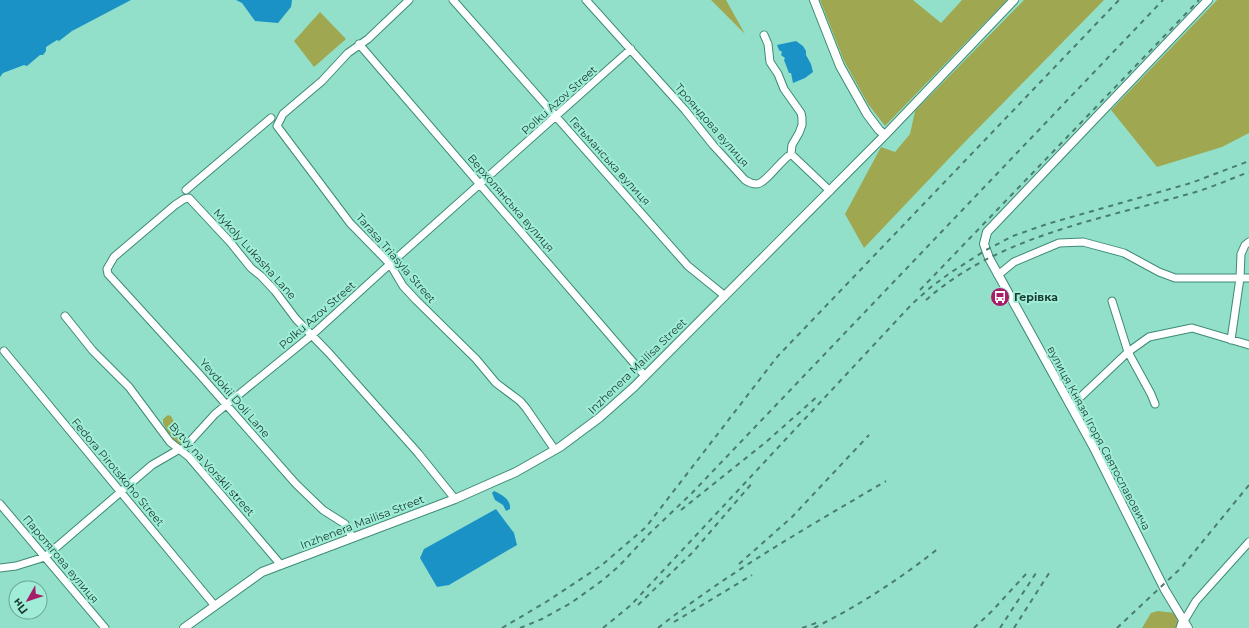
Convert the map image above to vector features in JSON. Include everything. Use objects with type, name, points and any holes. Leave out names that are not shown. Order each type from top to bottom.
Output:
[{"type":"street","points":[[359,44],[368,39],[409,0]]},
{"type":"street","name":"Гетьманська вулиця","points":[[453,0],[688,266],[725,296]]},
{"type":"street","name":"Трояндова вулиця","points":[[586,0],[745,180],[750,183],[761,183],[785,157],[791,154]]},
{"type":"street","points":[[814,0],[840,66],[867,114],[879,130],[885,135]]},
{"type":"street","name":"Inzhenera Mailisa Street","points":[[184,628],[262,572],[456,498],[516,472],[555,450],[599,418],[645,376],[830,191],[1014,0]]},
{"type":"street","name":"вулиця Князя Ігоря Святославовича","points":[[1184,624],[1165,590],[1093,446],[998,275],[989,258],[984,244],[987,232],[1208,0]]},
{"type":"street","points":[[764,35],[768,44],[770,62],[778,74],[781,83],[801,113],[802,125],[792,145],[791,154],[830,191]]},
{"type":"street","name":"Tarasa Triasyla Street","points":[[359,44],[348,53],[322,81],[284,114],[277,126],[350,222],[390,264],[403,286],[476,359],[496,383],[520,401],[555,450]]},
{"type":"street","name":"Верхолянська вулиця","points":[[359,44],[645,376]]},
{"type":"street","name":"Polku Azov Street","points":[[0,568],[16,566],[45,557],[152,466],[184,448],[215,414],[312,335],[631,50]]},
{"type":"street","points":[[186,190],[271,118]]},
{"type":"street","name":"Mykoly Lukasha Lane","points":[[106,269],[114,257],[175,205],[184,199],[189,198],[234,247],[250,268],[268,283],[296,319],[418,453],[456,498]]},
{"type":"street","points":[[998,275],[1014,262],[1059,243],[1083,242],[1124,253],[1159,272],[1175,278],[1249,278]]},
{"type":"street","points":[[1231,340],[1240,278],[1241,254],[1249,242]]},
{"type":"street","name":"Yevdokii Doli Lane","points":[[106,269],[108,274],[201,376],[296,484],[323,510],[345,524],[352,537]]},
{"type":"street","points":[[1112,301],[1128,352],[1155,404]]},
{"type":"street","name":"Bytvy na Vorskli street","points":[[64,316],[93,351],[129,387],[170,442],[188,457],[281,565]]},
{"type":"street","points":[[1071,406],[1128,352],[1149,337],[1192,328],[1249,344]]},
{"type":"street","name":"Fedora Pirotskoho Street","points":[[4,351],[216,606]]},
{"type":"street","name":"Паротягова вулиця","points":[[0,504],[105,628]]},
{"type":"street","points":[[1184,624],[1196,601],[1249,542]]},
{"type":"green space","points":[[711,0],[726,0],[745,34]]},
{"type":"green space","points":[[820,0],[913,0],[941,23],[962,0],[1007,0],[885,126],[868,104],[844,61]]},
{"type":"green space","points":[[1024,0],[1104,0],[958,149],[864,248],[845,214],[881,147],[895,152],[910,134],[915,111]]},
{"type":"green space","points":[[1217,0],[1249,0],[1249,133],[1222,147],[1157,167],[1111,110]]},
{"type":"green space","points":[[320,12],[346,39],[314,67],[294,41]]},
{"type":"green space","points":[[168,415],[171,416],[183,440],[181,444],[178,445],[166,434],[167,431],[163,423],[163,419]]},
{"type":"green space","points":[[1158,611],[1175,613],[1178,623],[1177,628],[1142,628],[1151,613]]},
{"type":"water","points":[[0,0],[131,0],[72,31],[59,41],[57,40],[46,47],[46,51],[43,55],[40,55],[27,66],[24,65],[3,73],[0,77]]},
{"type":"water","points":[[236,0],[292,0],[291,7],[278,23],[255,21],[242,3]]},
{"type":"water","points":[[796,41],[803,46],[806,51],[806,55],[813,72],[805,78],[793,83],[791,73],[789,73],[784,60],[785,58],[781,55],[782,52],[779,50],[777,45]]},
{"type":"water","points":[[494,491],[507,500],[510,509],[506,511],[503,505],[495,500],[492,493]]},
{"type":"water","points":[[496,509],[514,533],[517,545],[449,585],[437,587],[420,558],[424,549]]},
{"type":"railway","points":[[502,628],[546,602],[602,565],[646,527],[777,357],[1119,0]]},
{"type":"railway","points":[[520,628],[542,619],[571,603],[603,580],[620,565],[649,534],[692,493],[1163,0]]},
{"type":"railway","points":[[920,290],[1199,0]]},
{"type":"railway","points":[[603,628],[631,605],[912,304],[950,273],[986,250],[1013,236],[1047,224],[1191,183],[1249,161]]},
{"type":"railway","points":[[926,300],[954,278],[985,260],[1018,245],[1087,221],[1199,191],[1249,172]]},
{"type":"railway","points":[[681,510],[766,442],[819,395]]},
{"type":"railway","points":[[739,564],[792,517],[869,435]]},
{"type":"railway","points":[[658,628],[713,587],[886,481]]},
{"type":"railway","points":[[638,605],[693,552],[753,482]]},
{"type":"railway","points":[[1117,628],[1181,568],[1249,485]]},
{"type":"railway","points":[[814,628],[879,591],[940,547]]},
{"type":"railway","points":[[1000,628],[1038,570]]},
{"type":"railway","points":[[1014,628],[1051,570]]},
{"type":"railway","points":[[974,628],[1026,574]]},
{"type":"railway","points":[[674,622],[752,575]]},
{"type":"railway","points":[[802,628],[819,622]]},
{"type":"place","name":"Герівка","points":[[1000,297]]}]
